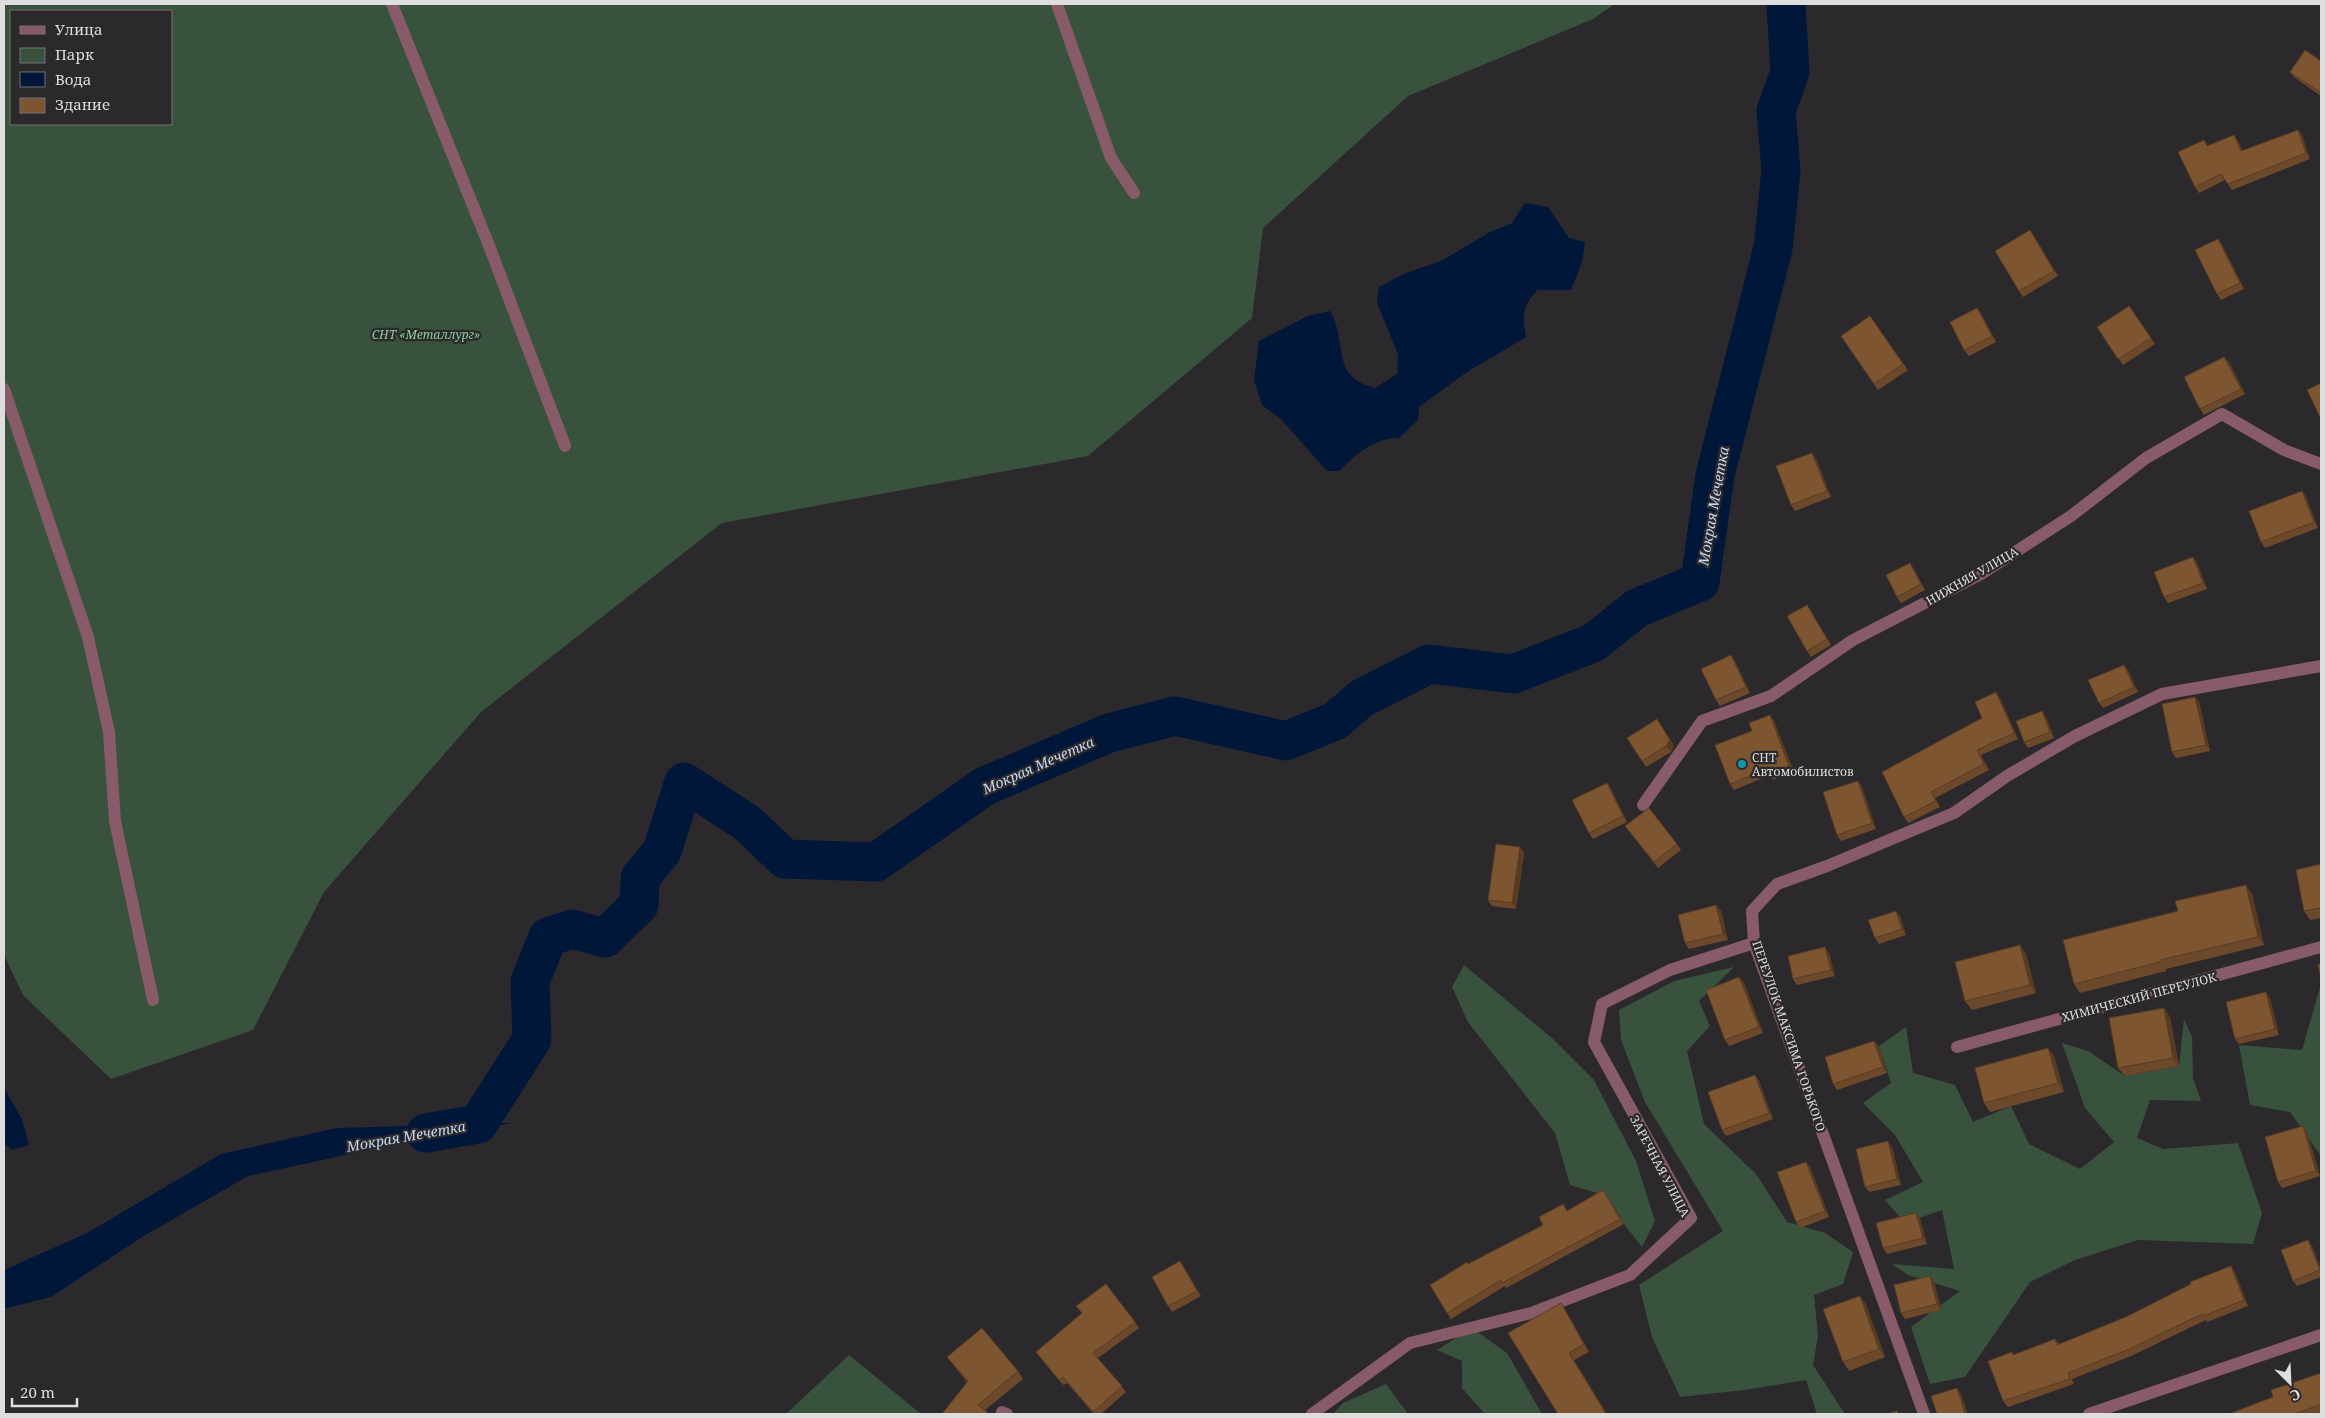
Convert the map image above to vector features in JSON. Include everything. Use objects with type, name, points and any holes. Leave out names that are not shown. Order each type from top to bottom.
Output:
[{"type":"street","points":[[392,4],[488,243],[565,446]]},
{"type":"street","points":[[1057,4],[1111,158],[1134,193]]},
{"type":"street","points":[[4,389],[88,638],[109,732],[115,821],[153,1000]]},
{"type":"street","name":"НИЖНЯЯ УЛИЦА","points":[[1642,805],[1702,721],[1771,696],[1853,640],[1981,574],[2070,516],[2146,458],[2222,414],[2284,450],[2321,464]]},
{"type":"street","name":"ПЕРЕУЛОК МАКСИМА ГОРЬКОГО","points":[[1924,1414],[1754,943],[1752,911],[1776,884],[1827,866],[1954,813],[2007,776],[2075,736],[2162,694],[2321,666]]},
{"type":"street","name":"ЗАРЕЧНАЯ УЛИЦА","points":[[1312,1414],[1410,1343],[1531,1313],[1630,1275],[1691,1218],[1594,1042],[1602,1004],[1670,970],[1754,943]]},
{"type":"street","name":"ХИМИЧЕСКИЙ ПЕРЕУЛОК","points":[[1957,1047],[2321,947]]},
{"type":"street","points":[[2090,1414],[2321,1335]]},
{"type":"green space","name":"СНТ «Металлург»","points":[[4,4],[1615,4],[1593,19],[1408,96],[1263,228],[1252,318],[1088,456],[722,523],[481,712],[324,892],[253,1030],[111,1079],[23,995],[4,955]]},
{"type":"green space","points":[[1464,965],[1553,1039],[1594,1080],[1636,1161],[1655,1221],[1642,1247],[1624,1224],[1607,1196],[1570,1185],[1555,1133],[1468,1022],[1452,987]]},
{"type":"green space","points":[[1734,967],[1699,1001],[1710,1026],[1687,1051],[1704,1124],[1756,1174],[1787,1222],[1825,1233],[1853,1252],[1843,1284],[1814,1295],[1818,1336],[1813,1365],[1845,1414],[1817,1414],[1806,1380],[1745,1390],[1680,1397],[1652,1337],[1639,1285],[1723,1231],[1645,1102],[1621,1040],[1619,1010],[1674,981]]},
{"type":"green space","points":[[2321,984],[2321,1156],[2290,1112],[2250,1105],[2239,1045],[2302,1050]]},
{"type":"green space","points":[[2184,1019],[2192,1037],[2193,1078],[2201,1101],[2150,1100],[2137,1138],[2163,1149],[2238,1143],[2262,1213],[2253,1244],[2138,1240],[2075,1260],[2030,1282],[1965,1377],[1930,1384],[1911,1327],[1960,1291],[1908,1275],[1892,1264],[1954,1269],[1942,1210],[1905,1223],[1885,1200],[1923,1182],[1895,1135],[1863,1103],[1891,1083],[1879,1046],[1906,1027],[1913,1073],[1955,1085],[1973,1122],[2011,1106],[2029,1144],[2080,1169],[2114,1142],[2085,1108],[2062,1043],[2088,1051],[2125,1076],[2179,1066]]},
{"type":"green space","points":[[1472,1328],[1507,1353],[1542,1414],[1485,1414],[1462,1388],[1462,1361],[1437,1350]]},
{"type":"green space","points":[[849,1355],[921,1414],[786,1414]]},
{"type":"green space","points":[[1386,1384],[1408,1414],[1333,1414],[1343,1403]]},
{"type":"water","points":[[1525,203],[1548,207],[1569,238],[1585,242],[1582,262],[1571,290],[1537,290],[1528,301],[1524,312],[1526,337],[1467,372],[1419,407],[1418,420],[1399,438],[1381,441],[1366,448],[1339,471],[1327,471],[1280,418],[1262,405],[1254,380],[1259,341],[1308,316],[1330,311],[1336,323],[1342,357],[1351,376],[1361,383],[1375,388],[1397,374],[1398,354],[1377,303],[1379,287],[1406,273],[1441,261],[1490,232],[1512,223]]},
{"type":"water","points":[[4,1088],[22,1119],[29,1145],[12,1150],[4,1143]]},
{"type":"water","points":[[512,1123],[382,1147],[248,1176],[142,1237],[51,1297],[4,1309],[4,1270],[87,1233],[221,1154],[337,1128]]},
{"type":"building","points":[[2305,50],[2321,61],[2321,93],[2290,72]]},
{"type":"building","points":[[2298,130],[2306,153],[2228,184],[2221,174],[2195,187],[2178,152],[2204,140],[2207,146],[2234,135],[2241,151]]},
{"type":"building","points":[[2030,230],[2054,271],[2019,291],[1995,251]]},
{"type":"building","points":[[2218,239],[2240,283],[2217,294],[2195,250]]},
{"type":"building","points":[[2129,306],[2151,338],[2118,359],[2097,327]]},
{"type":"building","points":[[1977,308],[1992,336],[1964,350],[1950,322]]},
{"type":"building","points":[[1870,316],[1903,364],[1874,384],[1841,336]]},
{"type":"building","points":[[2224,357],[2241,389],[2200,409],[2184,377]]},
{"type":"building","points":[[2321,383],[2321,419],[2307,390]]},
{"type":"building","points":[[1812,453],[1827,491],[1791,505],[1776,466]]},
{"type":"building","points":[[2302,491],[2314,522],[2261,542],[2249,511]]},
{"type":"building","points":[[2193,557],[2203,583],[2164,597],[2154,572]]},
{"type":"building","points":[[1910,563],[1921,584],[1897,597],[1886,575]]},
{"type":"building","points":[[1807,605],[1827,639],[1807,651],[1787,616]]},
{"type":"building","points":[[1731,655],[1746,687],[1716,700],[1701,669]]},
{"type":"building","points":[[2124,665],[2134,687],[2099,703],[2088,680]]},
{"type":"building","points":[[1996,692],[2014,733],[1977,750],[1984,764],[1931,792],[1936,801],[1904,817],[1882,772],[1982,718],[1975,702]]},
{"type":"building","points":[[2195,697],[2206,745],[2172,752],[2162,704]]},
{"type":"building","points":[[2042,711],[2050,732],[2024,742],[2016,721]]},
{"type":"building","points":[[1770,715],[1789,766],[1769,774],[1767,769],[1730,784],[1715,745],[1752,731],[1749,723]]},
{"type":"building","points":[[1657,719],[1670,740],[1666,746],[1642,761],[1627,738]]},
{"type":"building","points":[[1858,781],[1872,823],[1837,835],[1823,792]]},
{"type":"building","points":[[1607,783],[1623,816],[1589,833],[1572,800]]},
{"type":"building","points":[[1649,808],[1677,844],[1654,862],[1625,826]]},
{"type":"building","points":[[1496,844],[1520,847],[1512,903],[1488,900]]},
{"type":"building","points":[[2321,864],[2321,908],[2304,911],[2296,870]]},
{"type":"building","points":[[2246,885],[2258,937],[2160,960],[2160,962],[2074,984],[2063,940],[2178,911],[2175,901]]},
{"type":"building","points":[[1716,905],[1723,934],[1685,943],[1678,915]]},
{"type":"building","points":[[1896,911],[1902,929],[1875,938],[1868,920]]},
{"type":"building","points":[[2020,945],[2030,985],[1965,1001],[1955,962]]},
{"type":"building","points":[[1825,947],[1831,970],[1793,979],[1788,956]]},
{"type":"building","points":[[2321,964],[2321,978],[2318,965]]},
{"type":"building","points":[[1739,977],[1759,1027],[1725,1040],[1706,990]]},
{"type":"building","points":[[2266,992],[2275,1029],[2235,1039],[2226,1002]]},
{"type":"building","points":[[2164,1008],[2173,1058],[2118,1068],[2109,1018]]},
{"type":"building","points":[[1874,1041],[1883,1067],[1833,1084],[1825,1057]]},
{"type":"building","points":[[2048,1048],[2058,1083],[1984,1103],[1975,1068]]},
{"type":"building","points":[[1755,1075],[1769,1113],[1722,1130],[1708,1092]]},
{"type":"building","points":[[2303,1126],[2316,1171],[2278,1182],[2265,1137]]},
{"type":"building","points":[[1888,1141],[1897,1179],[1865,1187],[1856,1149]]},
{"type":"building","points":[[1806,1162],[1825,1211],[1796,1222],[1777,1172]]},
{"type":"building","points":[[1603,1190],[1620,1219],[1502,1283],[1501,1280],[1447,1313],[1430,1285],[1467,1262],[1468,1264],[1543,1225],[1539,1217],[1563,1204],[1567,1211]]},
{"type":"building","points":[[1916,1213],[1923,1238],[1883,1248],[1876,1223]]},
{"type":"building","points":[[2308,1240],[2320,1270],[2293,1281],[2281,1250]]},
{"type":"building","points":[[1180,1261],[1197,1291],[1168,1306],[1152,1277]]},
{"type":"building","points":[[2231,1266],[2244,1300],[2203,1316],[2202,1314],[2127,1350],[2068,1373],[2070,1379],[2003,1401],[1988,1361],[2012,1352],[2013,1355],[2055,1339],[2057,1345],[2126,1317],[2191,1284],[2190,1282]]},
{"type":"building","points":[[1930,1276],[1937,1304],[1901,1313],[1894,1285]]},
{"type":"building","points":[[1106,1284],[1135,1322],[1093,1353],[1122,1386],[1093,1412],[1063,1377],[1059,1380],[1036,1352],[1082,1313],[1076,1306]]},
{"type":"building","points":[[1860,1296],[1879,1349],[1843,1362],[1823,1309]]},
{"type":"building","points":[[1561,1303],[1584,1344],[1569,1353],[1606,1414],[1558,1414],[1508,1333]]},
{"type":"building","points":[[982,1328],[1018,1371],[978,1405],[987,1414],[942,1414],[968,1381],[947,1357]]},
{"type":"building","points":[[2321,1373],[2321,1404],[2295,1414],[2229,1414],[2273,1397],[2271,1390]]},
{"type":"building","points":[[1957,1388],[1965,1414],[1937,1414],[1931,1396]]},
{"type":"building","points":[[1897,1411],[1898,1414],[1887,1414]]},
{"type":"waterway","name":"Мокрая Мечетка","points":[[426,1133],[478,1124],[532,1039],[530,981],[548,937],[572,929],[605,938],[639,905],[640,878],[662,851],[684,782],[747,823],[785,859],[876,862],[985,786],[1109,733],[1175,716],[1286,741],[1335,721],[1362,698],[1429,664],[1513,674],[1593,643],[1637,608],[1700,582],[1715,475],[1773,248],[1781,170],[1776,111],[1790,72],[1786,4]]},
{"type":"place","name":"СНТ Автомобилистов","points":[[1742,764]]}]
